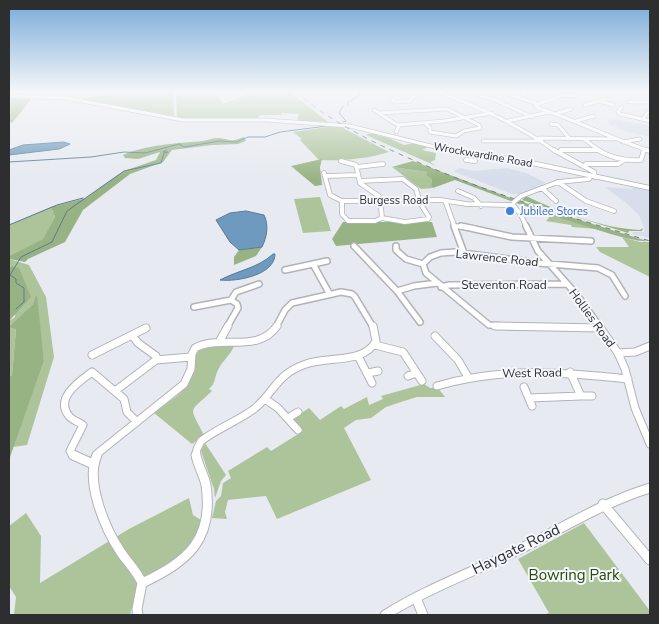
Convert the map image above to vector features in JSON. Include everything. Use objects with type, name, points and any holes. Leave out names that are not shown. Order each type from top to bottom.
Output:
[{"type":"street","name":"Wrockwardine Road","points":[[270,121],[350,126],[467,157],[650,188]]},
{"type":"street","points":[[392,121],[398,125],[438,121]]},
{"type":"street","points":[[430,132],[456,136],[464,131],[480,128],[479,125],[472,121]]},
{"type":"street","points":[[508,121],[562,156],[594,172],[593,177],[589,179],[558,182],[521,196],[513,204]]},
{"type":"street","points":[[576,121],[622,142],[650,151]]},
{"type":"street","points":[[426,123],[430,128],[430,132]]},
{"type":"street","points":[[551,124],[558,125],[570,139]]},
{"type":"street","points":[[396,132],[400,128],[398,125]]},
{"type":"street","points":[[426,136],[430,132]]},
{"type":"street","points":[[584,139],[597,150],[624,160],[641,160],[644,150]]},
{"type":"street","points":[[482,141],[518,144],[540,140],[616,139]]},
{"type":"street","points":[[622,142],[640,140]]},
{"type":"street","points":[[562,150],[597,150]]},
{"type":"street","points":[[467,157],[475,161]]},
{"type":"street","points":[[586,164],[618,164],[624,160]]},
{"type":"street","points":[[345,161],[357,167],[383,164]]},
{"type":"street","points":[[357,167],[357,175],[361,186],[376,194],[381,200],[382,218]]},
{"type":"street","points":[[357,175],[325,174],[328,191],[335,198],[342,200],[342,214],[348,221],[375,221],[382,218],[400,221],[428,219],[416,189],[403,179],[360,181]]},
{"type":"street","points":[[558,182],[586,202],[614,211]]},
{"type":"street","points":[[542,188],[556,201]]},
{"type":"street","points":[[458,191],[476,198],[481,206]]},
{"type":"street","name":"Burgess Road","points":[[342,200],[420,200],[481,206],[513,204]]},
{"type":"street","points":[[446,203],[464,253]]},
{"type":"street","name":"Hollies Road","points":[[513,204],[521,215],[538,251],[567,284],[618,353],[628,380],[635,408],[650,444]]},
{"type":"street","points":[[454,226],[512,237],[591,241]]},
{"type":"street","points":[[354,246],[397,291],[420,322]]},
{"type":"street","points":[[396,246],[396,250],[406,259],[423,264],[423,270],[477,317],[496,327],[601,328]]},
{"type":"street","name":"Lawrence Road","points":[[423,264],[427,257],[436,253],[464,253],[598,268],[614,276],[625,296]]},
{"type":"street","points":[[287,267],[327,261]]},
{"type":"street","points":[[314,264],[329,293]]},
{"type":"street","points":[[194,307],[231,300],[236,292],[259,284]]},
{"type":"street","name":"Steventon Road","points":[[397,291],[414,286],[567,284]]},
{"type":"street","points":[[138,615],[137,609],[142,583],[139,575],[111,536],[97,504],[93,464],[98,453],[184,384],[192,367],[191,357],[193,351],[200,345],[209,342],[249,342],[268,335],[274,330],[286,308],[292,303],[329,293],[347,292],[356,297],[377,335],[375,345],[368,352],[358,356],[320,360],[292,370],[277,382],[265,399],[251,411],[204,439],[198,446],[196,453],[206,483],[208,501],[203,534],[197,547],[186,559],[162,575],[142,583]]},
{"type":"street","points":[[219,342],[238,308],[237,304],[231,300]]},
{"type":"street","points":[[92,355],[146,328]]},
{"type":"street","points":[[132,335],[138,343],[156,356],[156,360]]},
{"type":"street","points":[[434,336],[458,360],[468,377]]},
{"type":"street","points":[[375,345],[403,352],[422,381]]},
{"type":"street","points":[[618,353],[642,352],[650,346]]},
{"type":"street","points":[[358,356],[372,383]]},
{"type":"street","points":[[116,391],[156,360],[191,357]]},
{"type":"street","points":[[368,373],[378,371]]},
{"type":"street","points":[[93,464],[73,457],[70,451],[81,433],[83,425],[69,416],[65,405],[70,389],[92,372],[124,399],[130,416],[137,422]]},
{"type":"street","name":"West Road","points":[[437,386],[468,377],[509,372],[570,372],[628,380]]},
{"type":"street","points":[[570,372],[581,396]]},
{"type":"street","points":[[408,376],[416,373]]},
{"type":"street","points":[[524,387],[532,406]]},
{"type":"street","points":[[530,398],[592,396]]},
{"type":"street","points":[[265,399],[278,408],[298,430]]},
{"type":"street","points":[[288,418],[298,412]]},
{"type":"street","name":"Haygate Road","points":[[385,615],[416,598],[529,545],[603,504],[618,497],[650,488]]},
{"type":"street","points":[[603,504],[650,560]]},
{"type":"street","points":[[416,598],[423,615]]},
{"type":"shaded area","points":[[608,121],[626,121],[650,126],[650,137],[617,129],[617,126],[610,125]]},
{"type":"shaded area","points":[[461,168],[474,171],[507,168],[526,173],[546,183],[522,194],[512,194],[453,171]]},
{"type":"shaded area","points":[[632,186],[650,189],[650,238],[632,234],[633,232],[644,232],[645,230],[639,215],[605,187],[633,189]]},
{"type":"green space","points":[[339,126],[389,152],[354,159],[319,160],[300,140],[302,139],[293,132]]},
{"type":"green space","points":[[366,135],[391,139],[404,145],[415,143],[428,147],[422,150],[436,153],[435,160],[430,162],[436,166]]},
{"type":"green space","points":[[244,137],[246,141],[238,144],[172,150],[163,162],[130,174],[83,210],[65,242],[25,262],[9,259],[9,256],[43,239],[55,217],[51,207],[86,198],[124,171],[156,160],[160,152],[138,159],[125,158],[123,155],[162,145],[216,138],[233,140]]},
{"type":"green space","points":[[322,159],[320,167],[322,185],[315,186],[291,166]]},
{"type":"green space","points":[[413,161],[516,200],[511,201],[455,180],[433,188],[431,185],[432,179],[426,175],[428,172],[392,167]]},
{"type":"green space","points":[[392,167],[429,172],[433,188],[421,189]]},
{"type":"green space","points":[[526,196],[552,208],[597,223],[627,229],[640,230],[643,228],[642,231],[629,231],[628,233],[522,200]]},
{"type":"green space","points":[[320,197],[331,231],[303,233],[294,199]]},
{"type":"green space","points":[[519,201],[647,241],[638,241],[584,226],[516,203]]},
{"type":"green space","points":[[51,207],[55,217],[44,239],[9,256],[9,225]]},
{"type":"green space","points":[[552,214],[596,229],[572,227],[571,225],[546,221]]},
{"type":"green space","points":[[343,222],[432,222],[437,237],[336,246],[332,239]]},
{"type":"green space","points":[[622,237],[640,242],[650,242],[650,277],[600,252],[596,247],[629,247]]},
{"type":"green space","points":[[262,247],[256,256],[234,265],[234,257],[239,250]]},
{"type":"green space","points":[[9,259],[29,265],[46,297],[54,357],[27,445],[13,447],[44,361],[35,297],[33,304],[10,327],[16,328],[12,375],[9,377],[9,321],[15,317]]},
{"type":"green space","points":[[11,266],[19,268],[31,297],[9,321],[9,268]]},
{"type":"green space","points":[[37,296],[44,361],[9,460],[9,377],[12,375],[16,329],[9,327],[33,304]]},
{"type":"green space","points":[[209,344],[234,346],[218,370],[214,382],[209,389],[212,391],[193,410],[195,419],[204,435],[192,444],[154,413],[185,388],[192,377],[197,352]]},
{"type":"green space","points":[[424,384],[430,388],[438,388],[445,397],[417,397],[386,407],[371,418],[356,420],[344,428],[371,480],[277,519],[266,496],[228,500],[225,512],[227,519],[212,518],[216,501],[221,496],[223,483],[231,478],[228,471],[267,447],[271,451],[303,431],[294,422],[294,418],[309,408],[320,420],[341,406],[344,409],[367,397],[369,405],[383,399],[381,396]]},
{"type":"green space","points":[[205,443],[226,475],[221,481],[215,498],[214,489],[201,451]]},
{"type":"green space","points":[[189,498],[193,515],[201,520],[194,542],[180,556],[138,586],[130,615],[14,615],[16,597],[9,586],[9,526],[26,513],[41,536],[40,583],[129,529]]},
{"type":"green space","name":"Bowring Park","points":[[584,523],[650,611],[650,615],[543,615],[549,613],[518,559]]},
{"type":"water","points":[[64,142],[70,144],[59,149],[9,155],[9,150],[23,145]]},
{"type":"water","points":[[246,211],[264,215],[267,227],[266,235],[262,247],[239,250],[230,242],[216,220],[230,213]]},
{"type":"water","points":[[275,254],[273,261],[269,267],[254,276],[236,280],[220,280],[255,266]]},
{"type":"waterway","points":[[9,162],[91,157],[124,152],[145,153],[179,144],[184,147],[219,141],[236,142],[248,137],[265,137],[280,132],[327,126]]},
{"type":"waterway","points":[[16,309],[24,302],[24,288],[16,283],[16,279],[10,275],[21,257],[52,242],[67,211],[124,171],[161,163],[164,153],[168,152],[163,152],[166,150]]},
{"type":"waterway","points":[[9,225],[57,205],[83,198]]},
{"type":"railway","points":[[337,121],[398,153],[471,184],[650,241]]},
{"type":"place","name":"Jubilee Stores","points":[[510,211]]}]
